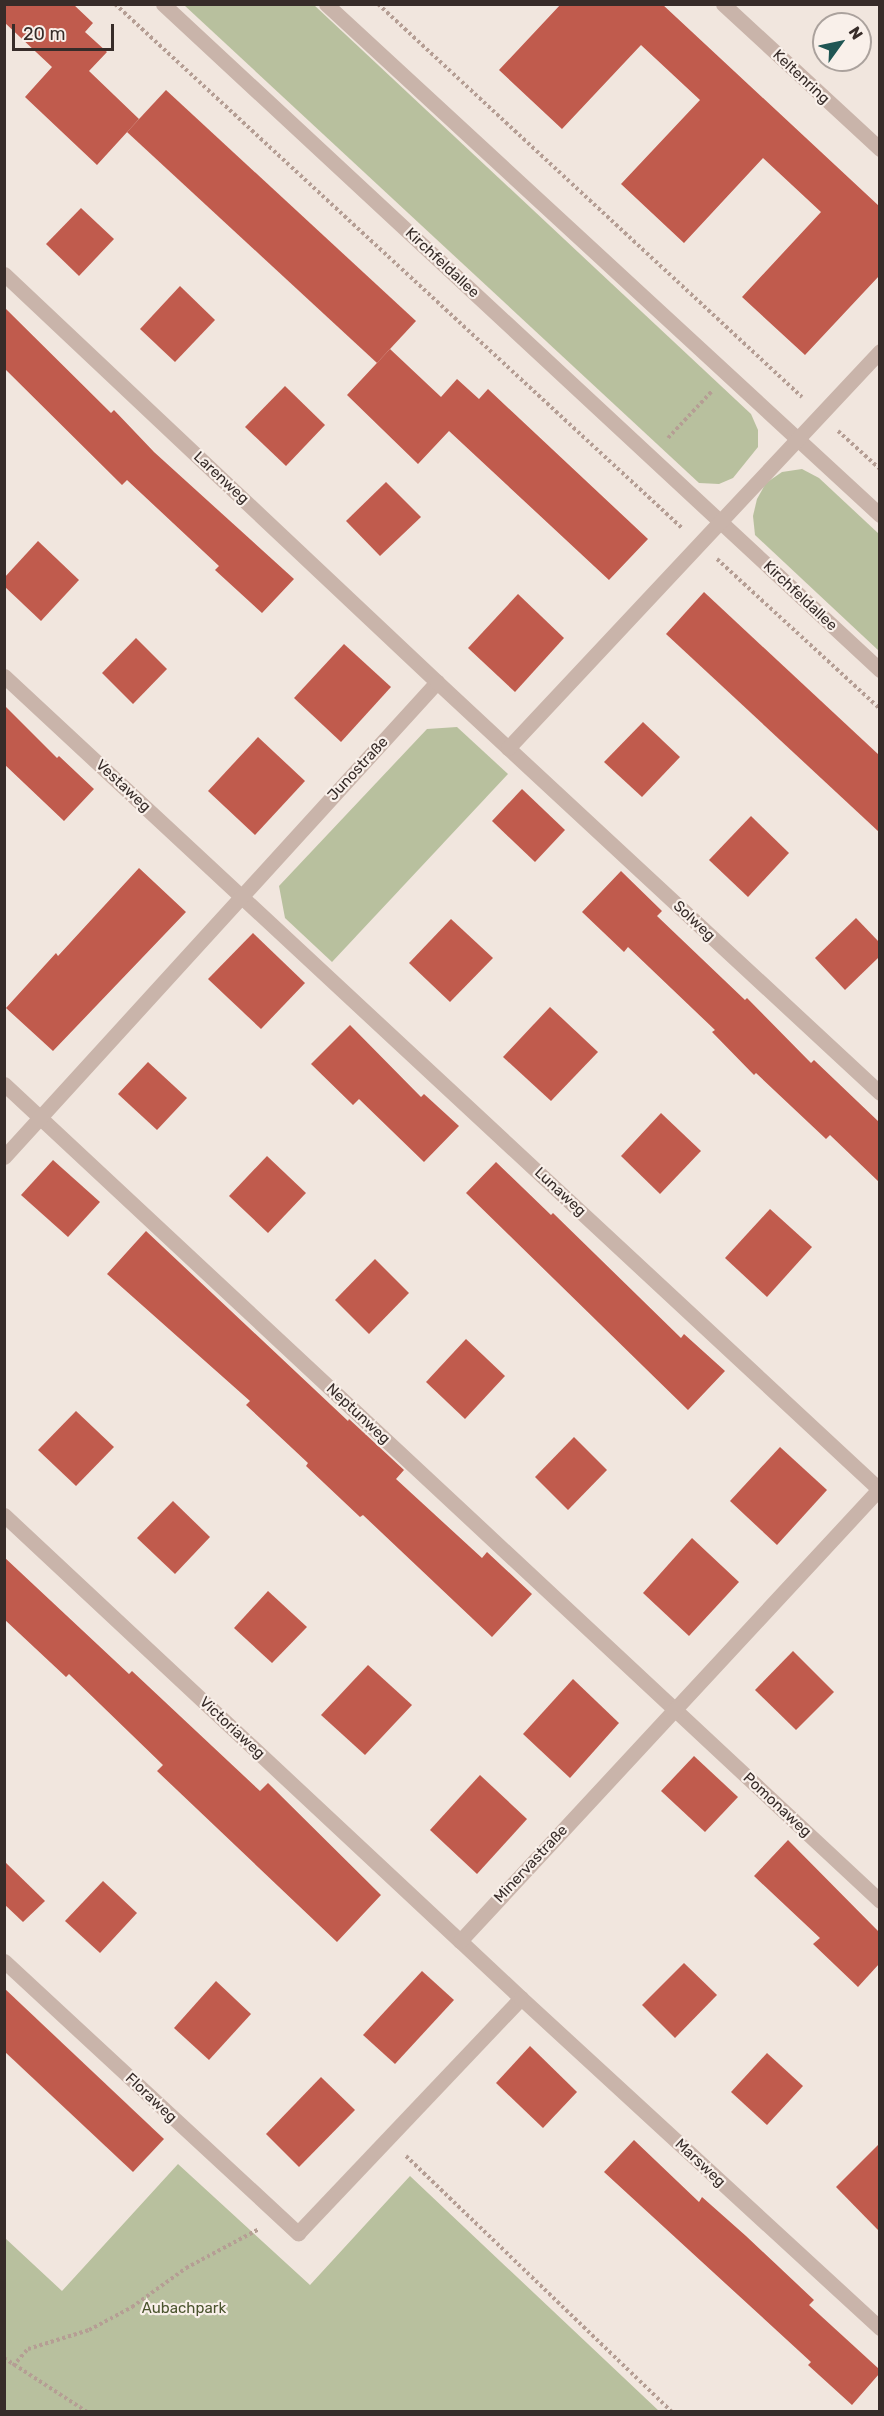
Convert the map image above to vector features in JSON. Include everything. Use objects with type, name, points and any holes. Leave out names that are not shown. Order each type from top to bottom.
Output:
[{"type":"street","name":"Kirchfeldallee","points":[[163,4],[879,670]]},
{"type":"street","points":[[326,4],[879,515]]},
{"type":"street","name":"Keltenring","points":[[723,4],[879,149]]},
{"type":"street","name":"Larenweg","points":[[4,274],[437,682]]},
{"type":"street","points":[[437,682],[508,748],[879,351]]},
{"type":"street","name":"Vestaweg","points":[[4,676],[241,895]]},
{"type":"street","name":"Junostraße","points":[[4,1157],[437,682]]},
{"type":"street","name":"Solweg","points":[[508,748],[879,1093]]},
{"type":"street","name":"Lunaweg","points":[[241,895],[879,1489]]},
{"type":"street","name":"Neptunweg","points":[[4,1084],[675,1710]]},
{"type":"street","name":"Minervastraße","points":[[460,1941],[879,1489]]},
{"type":"street","name":"Victoriaweg","points":[[4,1515],[460,1941]]},
{"type":"street","name":"Pomonaweg","points":[[675,1710],[879,1901]]},
{"type":"street","points":[[388,2139],[521,1998],[460,1941]]},
{"type":"street","name":"Floraweg","points":[[4,1961],[298,2233],[388,2139]]},
{"type":"street","name":"Marsweg","points":[[521,1998],[879,2328]]},
{"type":"path","points":[[115,4],[628,480],[700,543],[879,709]]},
{"type":"path","points":[[378,4],[879,469]]},
{"type":"path","points":[[628,480],[751,350]]},
{"type":"path","points":[[388,2139],[672,2412]]},
{"type":"path","points":[[13,2366],[28,2349],[89,2330],[132,2307],[186,2268],[280,2217]]},
{"type":"path","points":[[4,2358],[87,2412]]},
{"type":"green space","points":[[184,5],[314,5],[751,414],[758,430],[758,447],[733,478],[719,484],[699,483]]},
{"type":"green space","points":[[802,469],[819,478],[879,534],[879,651],[755,535],[753,516],[757,499],[766,483],[782,472]]},
{"type":"green space","points":[[457,727],[508,774],[332,962],[285,918],[279,886],[427,729]]},
{"type":"green space","name":"Aubachpark","points":[[178,2164],[310,2285],[410,2176],[659,2411],[5,2411],[5,2238],[62,2291]]},
{"type":"building","points":[[4,4],[73,4],[93,23],[85,32],[107,52],[89,71],[139,119],[97,165],[25,97],[52,67],[4,22]]},
{"type":"building","points":[[561,4],[662,4],[879,206],[879,276],[805,355],[742,297],[821,212],[763,158],[684,243],[621,184],[700,100],[641,45],[562,129],[499,70]]},
{"type":"building","points":[[166,90],[416,321],[377,363],[127,132]]},
{"type":"building","points":[[81,208],[114,239],[79,276],[46,244]]},
{"type":"building","points":[[180,286],[215,320],[175,362],[140,329]]},
{"type":"building","points":[[4,307],[111,413],[114,410],[154,452],[294,579],[262,613],[215,570],[219,566],[127,480],[122,485],[4,368]]},
{"type":"building","points":[[390,349],[441,397],[457,379],[479,399],[488,389],[648,539],[609,580],[449,431],[418,464],[347,395]]},
{"type":"building","points":[[285,386],[325,425],[286,466],[245,427]]},
{"type":"building","points":[[386,482],[421,517],[380,556],[346,521]]},
{"type":"building","points":[[38,541],[79,580],[41,621],[4,586],[4,578]]},
{"type":"building","points":[[704,592],[879,755],[879,832],[666,634]]},
{"type":"building","points":[[518,594],[564,638],[515,692],[468,648]]},
{"type":"building","points":[[136,638],[167,669],[133,704],[102,673]]},
{"type":"building","points":[[344,644],[391,687],[341,742],[294,698]]},
{"type":"building","points":[[4,705],[57,758],[59,756],[94,789],[64,821],[4,764]]},
{"type":"building","points":[[643,722],[680,757],[642,797],[604,762]]},
{"type":"building","points":[[258,737],[305,781],[255,835],[208,791]]},
{"type":"building","points":[[522,789],[565,830],[535,862],[492,821]]},
{"type":"building","points":[[751,816],[789,853],[748,897],[709,860]]},
{"type":"building","points":[[139,868],[186,912],[53,1051],[6,1008],[56,953],[58,956]]},
{"type":"building","points":[[621,871],[662,911],[657,916],[745,1000],[747,998],[811,1063],[814,1060],[879,1122],[879,1182],[830,1135],[826,1139],[756,1073],[754,1075],[712,1032],[715,1030],[628,947],[624,952],[582,912]]},
{"type":"building","points":[[856,918],[879,942],[879,957],[845,990],[815,958]]},
{"type":"building","points":[[451,919],[493,958],[450,1002],[409,963]]},
{"type":"building","points":[[253,933],[305,983],[261,1029],[208,979]]},
{"type":"building","points":[[550,1007],[598,1052],[551,1101],[503,1057]]},
{"type":"building","points":[[350,1025],[421,1097],[424,1094],[459,1126],[424,1162],[359,1099],[353,1105],[311,1064]]},
{"type":"building","points":[[148,1062],[187,1098],[157,1130],[118,1094]]},
{"type":"building","points":[[661,1113],[701,1151],[660,1194],[621,1156]]},
{"type":"building","points":[[267,1156],[306,1193],[268,1233],[229,1196]]},
{"type":"building","points":[[53,1160],[100,1202],[68,1237],[21,1195]]},
{"type":"building","points":[[496,1162],[551,1215],[553,1213],[681,1338],[684,1334],[725,1371],[688,1410],[466,1193]]},
{"type":"building","points":[[770,1209],[812,1247],[767,1297],[725,1258]]},
{"type":"building","points":[[146,1231],[348,1421],[349,1419],[404,1470],[396,1479],[482,1558],[487,1552],[532,1594],[492,1637],[363,1515],[360,1517],[306,1466],[308,1463],[246,1405],[250,1401],[107,1274]]},
{"type":"building","points":[[375,1259],[409,1293],[369,1334],[335,1300]]},
{"type":"building","points":[[466,1339],[505,1376],[465,1419],[426,1382]]},
{"type":"building","points":[[76,1411],[114,1447],[76,1486],[38,1450]]},
{"type":"building","points":[[574,1437],[607,1470],[568,1510],[535,1477]]},
{"type":"building","points":[[780,1447],[827,1490],[777,1545],[730,1501]]},
{"type":"building","points":[[173,1501],[210,1537],[175,1574],[137,1538]]},
{"type":"building","points":[[692,1538],[739,1582],[689,1636],[643,1593]]},
{"type":"building","points":[[4,1557],[129,1674],[132,1671],[260,1791],[268,1783],[381,1895],[337,1942],[157,1771],[163,1765],[69,1674],[66,1677],[4,1619]]},
{"type":"building","points":[[268,1591],[307,1627],[272,1663],[234,1628]]},
{"type":"building","points":[[793,1651],[834,1692],[796,1730],[755,1690]]},
{"type":"building","points":[[368,1665],[412,1705],[365,1755],[321,1715]]},
{"type":"building","points":[[573,1679],[619,1723],[570,1778],[523,1734]]},
{"type":"building","points":[[694,1756],[738,1797],[705,1832],[661,1791]]},
{"type":"building","points":[[480,1775],[527,1819],[477,1874],[430,1830]]},
{"type":"building","points":[[788,1840],[879,1932],[879,1964],[858,1987],[813,1944],[820,1938],[754,1876]]},
{"type":"building","points":[[4,1861],[45,1901],[23,1922],[4,1904]]},
{"type":"building","points":[[103,1881],[137,1913],[100,1953],[65,1921]]},
{"type":"building","points":[[684,1963],[717,1995],[675,2038],[642,2005]]},
{"type":"building","points":[[422,1971],[454,2000],[395,2064],[363,2035]]},
{"type":"building","points":[[216,1981],[251,2014],[209,2060],[174,2028]]},
{"type":"building","points":[[4,1988],[164,2139],[133,2172],[4,2051]]},
{"type":"building","points":[[530,2046],[577,2092],[543,2128],[496,2083]]},
{"type":"building","points":[[767,2053],[803,2086],[767,2125],[731,2092]]},
{"type":"building","points":[[321,2077],[355,2110],[299,2167],[266,2134]]},
{"type":"building","points":[[634,2140],[699,2202],[702,2197],[746,2236],[814,2300],[809,2305],[879,2369],[879,2374],[852,2405],[808,2365],[811,2362],[604,2172]]},
{"type":"building","points":[[879,2144],[879,2231],[836,2187]]}]
